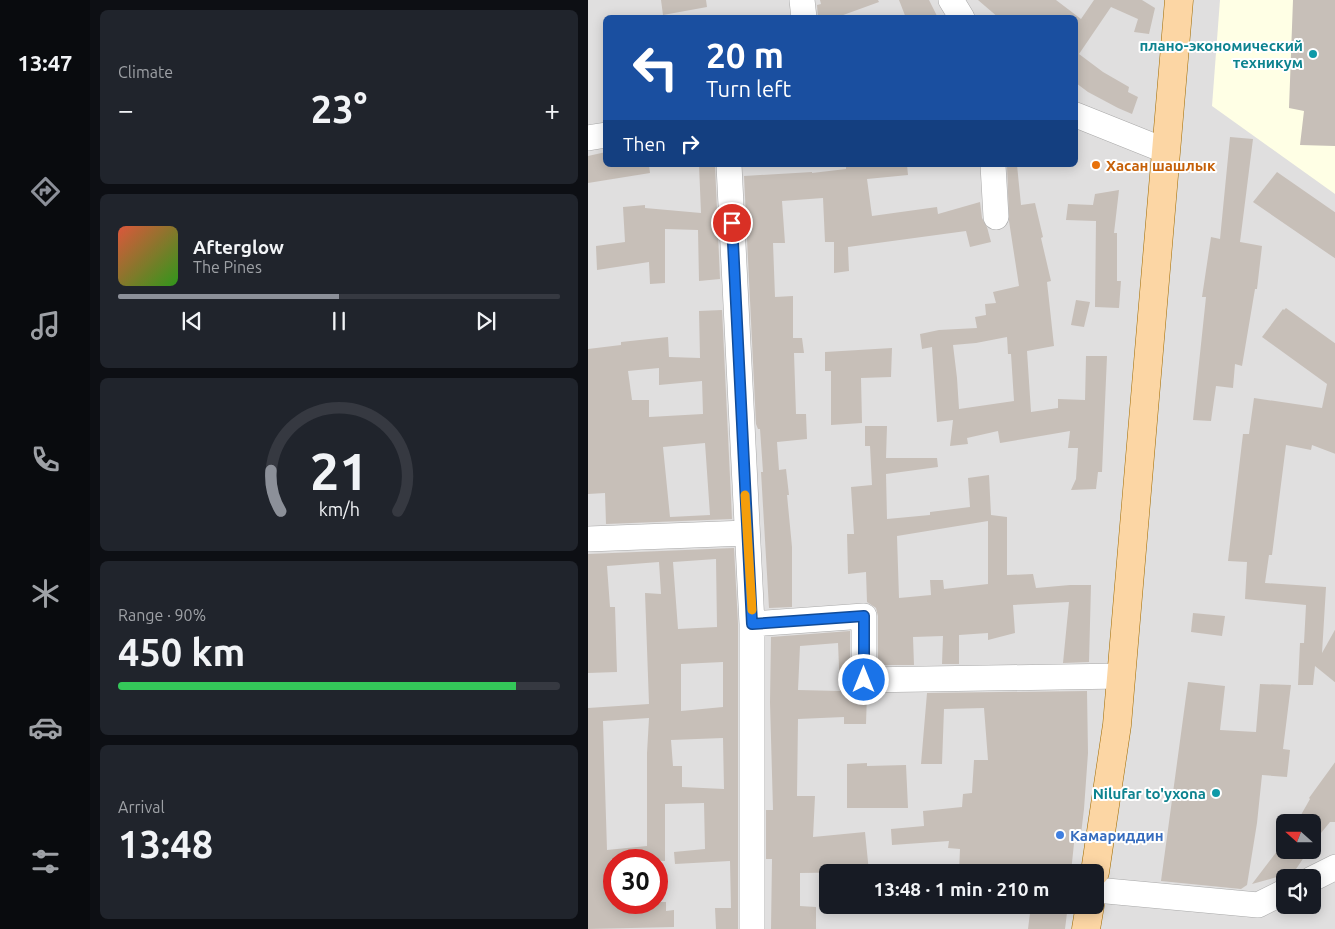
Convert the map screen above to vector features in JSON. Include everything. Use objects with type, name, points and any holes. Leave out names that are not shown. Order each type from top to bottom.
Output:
[{"type":"main road","points":[[1096,864],[1117,725],[1179,0]]},
{"type":"main road","points":[[1086,929],[1088,914]]},
{"type":"street","points":[[802,0],[804,15]]},
{"type":"street","points":[[951,0],[960,15]]},
{"type":"street","points":[[1078,116],[1166,151]]},
{"type":"street","points":[[588,138],[603,136]]},
{"type":"street","points":[[730,167],[752,624],[752,929]]},
{"type":"street","points":[[993,167],[996,217]]},
{"type":"street","points":[[588,539],[747,533]]},
{"type":"street","points":[[752,624],[864,616],[864,680],[1121,676]]},
{"type":"street","points":[[1321,874],[1336,867]]},
{"type":"street","points":[[1104,891],[1258,905],[1276,896]]},
{"type":"shaded area","points":[[588,0],[1335,0],[1335,929],[588,929]]},
{"type":"shaded area","points":[[1220,0],[1335,0],[1335,194],[1212,106]]},
{"type":"building","points":[[661,0],[706,0],[707,7],[663,15]]},
{"type":"building","points":[[820,0],[878,0],[879,2],[843,15],[818,15],[817,5],[821,4]]},
{"type":"building","points":[[899,0],[929,0],[936,15],[905,15]]},
{"type":"building","points":[[978,0],[1056,0],[1076,15],[996,15]]},
{"type":"building","points":[[1094,0],[1142,0],[1155,8],[1149,34],[1134,32],[1138,19],[1111,7],[1079,54],[1103,72],[1129,87],[1128,92],[1138,97],[1132,114],[1088,92],[1078,84],[1078,17],[1081,19]]},
{"type":"building","name":"плано-экономический техникум","points":[[1293,0],[1336,0],[1336,146],[1300,145],[1304,111],[1289,108]]},
{"type":"building","points":[[1230,137],[1253,139],[1240,242],[1262,246],[1257,289],[1255,289],[1242,366],[1235,364],[1233,388],[1216,386],[1211,421],[1193,420],[1206,297],[1202,297],[1211,237],[1220,239]]},
{"type":"building","points":[[603,153],[603,167],[649,167],[650,173],[588,183],[588,156]]},
{"type":"building","points":[[699,167],[715,167],[720,279],[699,281],[698,230],[665,229],[665,283],[650,284],[649,262],[597,270],[596,246],[625,242],[623,207],[645,205],[645,208],[701,213]]},
{"type":"building","points":[[846,167],[907,167],[908,175],[867,179],[872,216],[937,207],[938,214],[980,202],[982,218],[987,227],[991,242],[970,247],[966,231],[848,247],[849,271],[834,273],[834,242],[825,242],[823,198],[782,201],[785,243],[773,243],[775,297],[793,296],[793,338],[802,338],[804,353],[794,353],[796,414],[806,414],[807,439],[777,442],[779,470],[786,469],[789,495],[787,495],[792,547],[792,607],[769,608],[760,429],[758,429],[756,424],[744,176],[812,173],[846,169]]},
{"type":"building","points":[[1007,167],[1017,167],[1021,205],[1035,203],[1051,281],[1047,282],[1054,346],[1027,351],[1031,412],[1058,408],[1058,399],[1085,400],[1086,356],[1107,356],[1102,472],[1098,472],[1096,489],[1071,490],[1076,479],[1078,448],[1068,448],[1070,431],[1000,443],[998,431],[967,438],[968,444],[950,446],[953,420],[937,422],[932,347],[922,349],[920,334],[939,330],[977,328],[975,317],[986,315],[985,304],[996,303],[993,292],[1019,286],[1009,221]],"holes":[[[1007,337],[1008,354],[1011,354],[1014,401],[959,409],[953,345]]]},
{"type":"building","points":[[1277,172],[1336,213],[1336,259],[1253,202]]},
{"type":"building","points":[[1119,190],[1114,233],[1117,233],[1117,281],[1121,281],[1119,308],[1095,307],[1096,221],[1066,220],[1068,204],[1093,205],[1095,194]]},
{"type":"building","points":[[1076,300],[1090,302],[1084,327],[1071,325]]},
{"type":"building","points":[[1286,308],[1336,344],[1336,454],[1312,445],[1311,450],[1286,445],[1272,555],[1269,555],[1265,583],[1326,587],[1322,653],[1336,628],[1336,683],[1315,666],[1313,685],[1298,685],[1300,643],[1304,643],[1306,605],[1245,599],[1247,562],[1228,561],[1243,434],[1249,434],[1254,398],[1322,408],[1327,384],[1262,337],[1283,309]]},
{"type":"building","points":[[722,310],[732,519],[606,524],[605,493],[588,494],[588,349],[621,345],[621,342],[668,337],[669,357],[700,358],[699,311]],"holes":[[[659,368],[659,385],[702,381],[703,414],[649,417],[649,400],[632,400],[628,371]],[[705,443],[710,515],[670,517],[663,447]]]},
{"type":"building","points":[[892,348],[891,377],[861,378],[862,423],[831,425],[831,371],[825,371],[825,352]]},
{"type":"building","points":[[865,426],[887,426],[886,458],[937,458],[938,467],[886,474],[887,519],[930,515],[930,512],[970,507],[968,478],[989,475],[991,515],[1007,517],[1007,575],[1033,574],[1036,588],[1091,585],[1089,662],[1063,663],[1069,602],[1013,605],[1015,633],[988,640],[988,633],[959,635],[959,664],[942,664],[943,636],[913,637],[914,665],[878,665],[878,616],[876,608],[867,602],[866,572],[848,574],[847,534],[854,534],[851,487],[872,485],[870,446],[865,446]],"holes":[[[988,521],[988,584],[944,589],[943,580],[930,580],[931,595],[899,598],[897,536]]]},
{"type":"building","points":[[734,548],[738,624],[738,929],[716,929],[715,908],[731,908],[730,861],[675,864],[674,852],[705,849],[704,803],[665,804],[665,849],[617,849],[647,846],[649,718],[603,721],[607,849],[603,849],[603,914],[668,914],[668,911],[674,910],[674,927],[588,929],[588,708],[649,704],[645,593],[661,594],[659,562],[607,566],[610,607],[615,607],[617,672],[588,673],[588,554]],"holes":[[[716,559],[717,627],[678,629],[673,562]],[[723,662],[723,707],[681,711],[681,664]],[[723,738],[724,789],[682,787],[682,766],[673,766],[671,740]]]},
{"type":"building","points":[[1193,613],[1225,616],[1222,636],[1191,632]]},
{"type":"building","points":[[850,631],[850,680],[852,688],[857,692],[867,694],[866,724],[844,724],[844,717],[798,719],[797,796],[815,796],[813,837],[865,832],[868,864],[819,864],[819,873],[800,873],[800,906],[816,907],[816,929],[771,929],[772,859],[766,859],[766,810],[773,810],[770,702],[771,637]],"holes":[[[838,643],[840,691],[798,690],[800,646]]]},
{"type":"building","points":[[1188,682],[1225,686],[1220,730],[1256,732],[1260,684],[1291,685],[1283,749],[1290,750],[1287,777],[1262,775],[1257,823],[1247,885],[1241,889],[1161,881]]},
{"type":"building","points":[[1087,691],[1088,753],[1084,809],[1081,834],[1075,834],[1072,864],[959,864],[960,849],[948,848],[949,841],[892,845],[891,829],[924,826],[923,811],[962,807],[963,794],[972,793],[974,760],[988,760],[984,708],[944,709],[942,764],[921,764],[927,693]]},
{"type":"building","points":[[1336,761],[1336,822],[1330,822],[1321,833],[1321,814],[1302,814],[1309,798]]},
{"type":"building","points":[[867,763],[867,766],[906,765],[908,808],[847,808],[847,764]]},
{"type":"building","points":[[1276,853],[1276,859],[1303,859],[1296,869],[1276,869],[1276,877],[1252,884]]},
{"type":"building","points":[[1030,914],[1067,914],[1065,929],[1028,929]]},
{"type":"slow traffic","points":[[745,495],[752,610]]},
{"type":"place","name":"плано-экономический техникум","points":[[1313,54]]},
{"type":"place","name":"Хасан шашлык","points":[[1096,165]]},
{"type":"place","name":"Nilufar to'yxona","points":[[1216,793]]},
{"type":"place","name":"Камариддин","points":[[1060,835]]},
{"type":"route","points":[[732,223],[752,624],[864,616],[864,680]]}]
